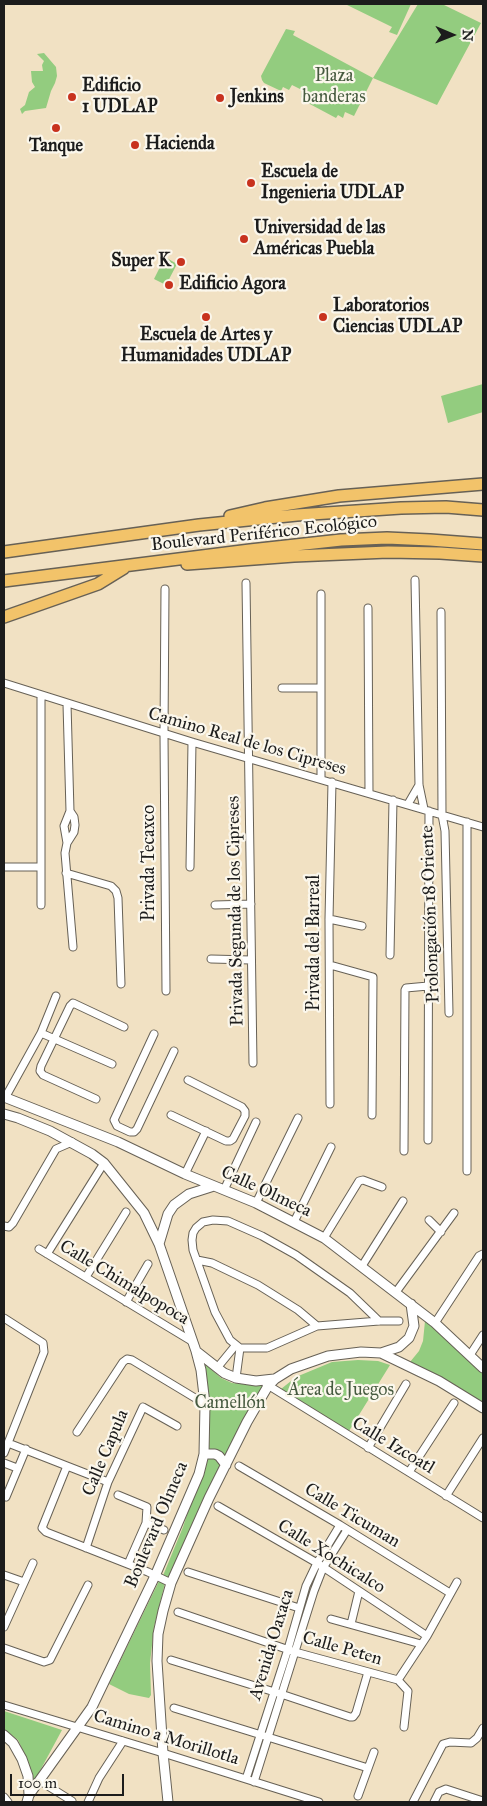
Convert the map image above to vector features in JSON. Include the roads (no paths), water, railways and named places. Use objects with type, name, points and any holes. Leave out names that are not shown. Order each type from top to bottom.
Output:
[{"type":"highway","name":"Boulevard Periférico Ecológico","points":[[199,525],[250,512],[314,500],[369,493],[483,484]]},
{"type":"highway","name":"Boulevard Periférico Ecológico","points":[[4,552],[199,525],[297,515],[401,508],[446,507],[483,510]]},
{"type":"highway","name":"Boulevard Periférico Ecológico","points":[[4,581],[342,540],[387,538],[483,544]]},
{"type":"highway","name":"Boulevard Periférico Ecológico","points":[[133,566],[372,552],[419,552],[483,556]]},
{"type":"highway","points":[[4,617],[98,584],[133,566]]},
{"type":"street","points":[[415,580],[419,785],[426,810],[428,1140]]},
{"type":"street","name":"Privada Segunda de los Cipreses","points":[[246,583],[253,1063]]},
{"type":"street","name":"Privada Tecaxco","points":[[165,589],[166,991]]},
{"type":"street","points":[[321,594],[321,779]]},
{"type":"street","points":[[368,608],[370,793]]},
{"type":"street","name":"Prolongación 18 Oriente","points":[[442,612],[442,815],[445,831],[449,1013]]},
{"type":"street","name":"Camino Real de los Cipreses","points":[[4,683],[164,734],[483,827]]},
{"type":"street","points":[[282,688],[321,688]]},
{"type":"street","points":[[41,696],[41,905]]},
{"type":"street","points":[[67,704],[70,810],[64,826],[67,843]]},
{"type":"street","points":[[190,867],[192,742]]},
{"type":"street","name":"Privada del Barreal","points":[[330,1104],[332,782]]},
{"type":"street","points":[[408,804],[419,785]]},
{"type":"street","name":"Prolongación 18 Oriente","points":[[390,955],[393,800]]},
{"type":"street","points":[[70,810],[75,825],[65,853],[73,947]]},
{"type":"street","points":[[467,822],[467,1171]]},
{"type":"street","points":[[4,867],[41,867]]},
{"type":"street","points":[[66,873],[111,886],[116,891],[118,898],[121,984]]},
{"type":"street","points":[[215,905],[251,904]]},
{"type":"street","points":[[330,918],[362,926]]},
{"type":"street","points":[[211,959],[251,960]]},
{"type":"street","points":[[330,966],[373,977],[372,1115]]},
{"type":"street","points":[[404,1151],[405,990],[406,988],[428,986]]},
{"type":"street","points":[[4,1098],[41,1033],[56,996]]},
{"type":"street","points":[[96,1099],[43,1075],[40,1072],[41,1066],[73,1003],[124,1027]]},
{"type":"street","points":[[41,1033],[112,1064]]},
{"type":"street","points":[[154,1034],[114,1120],[117,1126],[130,1132],[134,1132],[137,1129],[174,1051]]},
{"type":"street","points":[[170,1115],[226,1141],[233,1139],[245,1116],[246,1111],[242,1107],[188,1080]]},
{"type":"street","name":"Calle Olmeca","points":[[4,1098],[118,1142],[185,1174],[256,1203],[324,1238],[411,1304],[483,1368]]},
{"type":"street","name":"Boulevard Olmeca","points":[[4,1114],[18,1118],[72,1142],[104,1163],[144,1213],[159,1244],[196,1351],[201,1370],[205,1404],[204,1454],[194,1488],[155,1576],[92,1707],[28,1799]]},
{"type":"street","points":[[256,1203],[298,1118]]},
{"type":"street","points":[[224,1190],[256,1122]]},
{"type":"street","points":[[118,1142],[124,1129]]},
{"type":"street","points":[[185,1174],[206,1131]]},
{"type":"street","points":[[6,1226],[13,1224],[56,1149],[72,1142]]},
{"type":"street","points":[[294,1222],[331,1147]]},
{"type":"street","points":[[47,1254],[104,1163]]},
{"type":"street","points":[[324,1238],[359,1181],[363,1180],[382,1187]]},
{"type":"street","points":[[159,1244],[168,1214],[174,1205],[189,1194],[214,1186]]},
{"type":"street","points":[[362,1266],[403,1201]]},
{"type":"street","points":[[86,1277],[126,1212]]},
{"type":"street","points":[[396,1292],[454,1213]]},
{"type":"street","points":[[236,1378],[238,1347],[224,1330],[215,1312],[192,1240],[196,1228],[202,1222],[214,1220],[228,1221],[262,1236],[296,1255],[350,1292],[379,1321]]},
{"type":"street","points":[[429,1220],[440,1232]]},
{"type":"street","name":"Calle Chimalpopoca","points":[[39,1249],[193,1342]]},
{"type":"street","points":[[434,1323],[483,1254]]},
{"type":"street","points":[[197,1260],[212,1263],[258,1285],[298,1310],[317,1326]]},
{"type":"street","points":[[126,1302],[148,1264]]},
{"type":"street","points":[[381,1354],[396,1350],[410,1338],[414,1326],[411,1304]]},
{"type":"street","points":[[4,1453],[44,1352],[43,1342],[5,1321]]},
{"type":"street","points":[[217,1368],[238,1347],[267,1348],[317,1326],[399,1321]]},
{"type":"street","points":[[470,1355],[483,1335]]},
{"type":"street","points":[[196,1351],[217,1368],[236,1378],[266,1384]]},
{"type":"street","points":[[168,1802],[157,1661],[158,1634],[171,1583],[266,1384],[307,1362],[328,1356],[361,1352],[381,1354],[439,1381],[483,1408]]},
{"type":"street","points":[[77,1432],[123,1362],[127,1359],[132,1360],[205,1404]]},
{"type":"street","name":"Calle Izcoatl","points":[[266,1384],[483,1518]]},
{"type":"street","points":[[368,1448],[406,1384]]},
{"type":"street","points":[[409,1472],[454,1403]]},
{"type":"street","name":"Calle Capula","points":[[86,1548],[108,1482],[143,1407],[177,1426]]},
{"type":"street","points":[[446,1496],[483,1438]]},
{"type":"street","points":[[8,1443],[108,1482]]},
{"type":"street","points":[[6,1497],[26,1449]]},
{"type":"street","points":[[204,1454],[220,1456],[226,1465]]},
{"type":"street","points":[[4,1463],[17,1468]]},
{"type":"street","points":[[67,1466],[42,1528],[46,1532],[171,1583]]},
{"type":"street","name":"Calle Ticuman","points":[[239,1466],[340,1525],[450,1593]]},
{"type":"street","points":[[194,1488],[210,1498]]},
{"type":"street","points":[[118,1495],[147,1507],[146,1523],[128,1564]]},
{"type":"street","name":"Calle Xochicalco","points":[[218,1506],[320,1566],[426,1636]]},
{"type":"street","points":[[146,1523],[164,1530]]},
{"type":"street","name":"Avenida Oaxaca","points":[[246,1779],[264,1736],[292,1650],[314,1591],[320,1566],[340,1525]]},
{"type":"street","name":"Avenida Oaxaca","points":[[292,1650],[299,1608],[306,1586],[347,1530]]},
{"type":"street","points":[[4,1627],[33,1563]]},
{"type":"street","points":[[188,1572],[299,1608]]},
{"type":"street","points":[[4,1575],[24,1582]]},
{"type":"street","points":[[398,1680],[457,1582]]},
{"type":"street","points":[[4,1648],[44,1662],[50,1660],[88,1585]]},
{"type":"street","points":[[350,1624],[359,1591]]},
{"type":"street","name":"Calle Peten","points":[[178,1612],[292,1650],[398,1680],[408,1691],[404,1727]]},
{"type":"street","points":[[331,1619],[421,1644]]},
{"type":"street","points":[[171,1660],[350,1717],[354,1717],[368,1672]]},
{"type":"street","name":"Camino a Morillotla","points":[[4,1706],[163,1752],[246,1779],[302,1800],[318,1802]]},
{"type":"street","points":[[174,1708],[368,1768]]},
{"type":"street","points":[[413,1802],[444,1744],[450,1742],[471,1743],[477,1738],[483,1728]]},
{"type":"street","points":[[4,1736],[13,1743],[22,1759],[28,1776],[28,1799]]},
{"type":"street","name":"Avenida Oaxaca","points":[[254,1782],[264,1736]]},
{"type":"street","points":[[88,1802],[123,1740]]},
{"type":"street","points":[[358,1796],[374,1752]]},
{"type":"street","points":[[40,1781],[72,1801]]},
{"type":"street","points":[[434,1802],[439,1792],[446,1789],[483,1801]]},
{"type":"street","points":[[4,1797],[8,1802]]},
{"type":"place","name":"Edificio 1 UDLAP","points":[[72,97]]},
{"type":"place","name":"Jenkins","points":[[220,98]]},
{"type":"place","name":"Tanque","points":[[56,128]]},
{"type":"place","name":"Hacienda","points":[[135,145]]},
{"type":"place","name":"Escuela de Ingenieria UDLAP","points":[[251,183]]},
{"type":"place","name":"Universidad de las Américas Puebla","points":[[244,239]]},
{"type":"place","name":"Super K","points":[[181,262]]},
{"type":"place","name":"Edificio Agora","points":[[169,285]]},
{"type":"place","name":"Escuela de Artes y Humanidades UDLAP","points":[[206,317]]},
{"type":"place","name":"Laboratorios Ciencias UDLAP","points":[[323,317]]},
{"type":"park label","name":"Plaza banderas","points":[[334,87]]},
{"type":"park label","name":"Área de Juegos","points":[[341,1391]]},
{"type":"park label","name":"Camellón","points":[[230,1404]]}]
